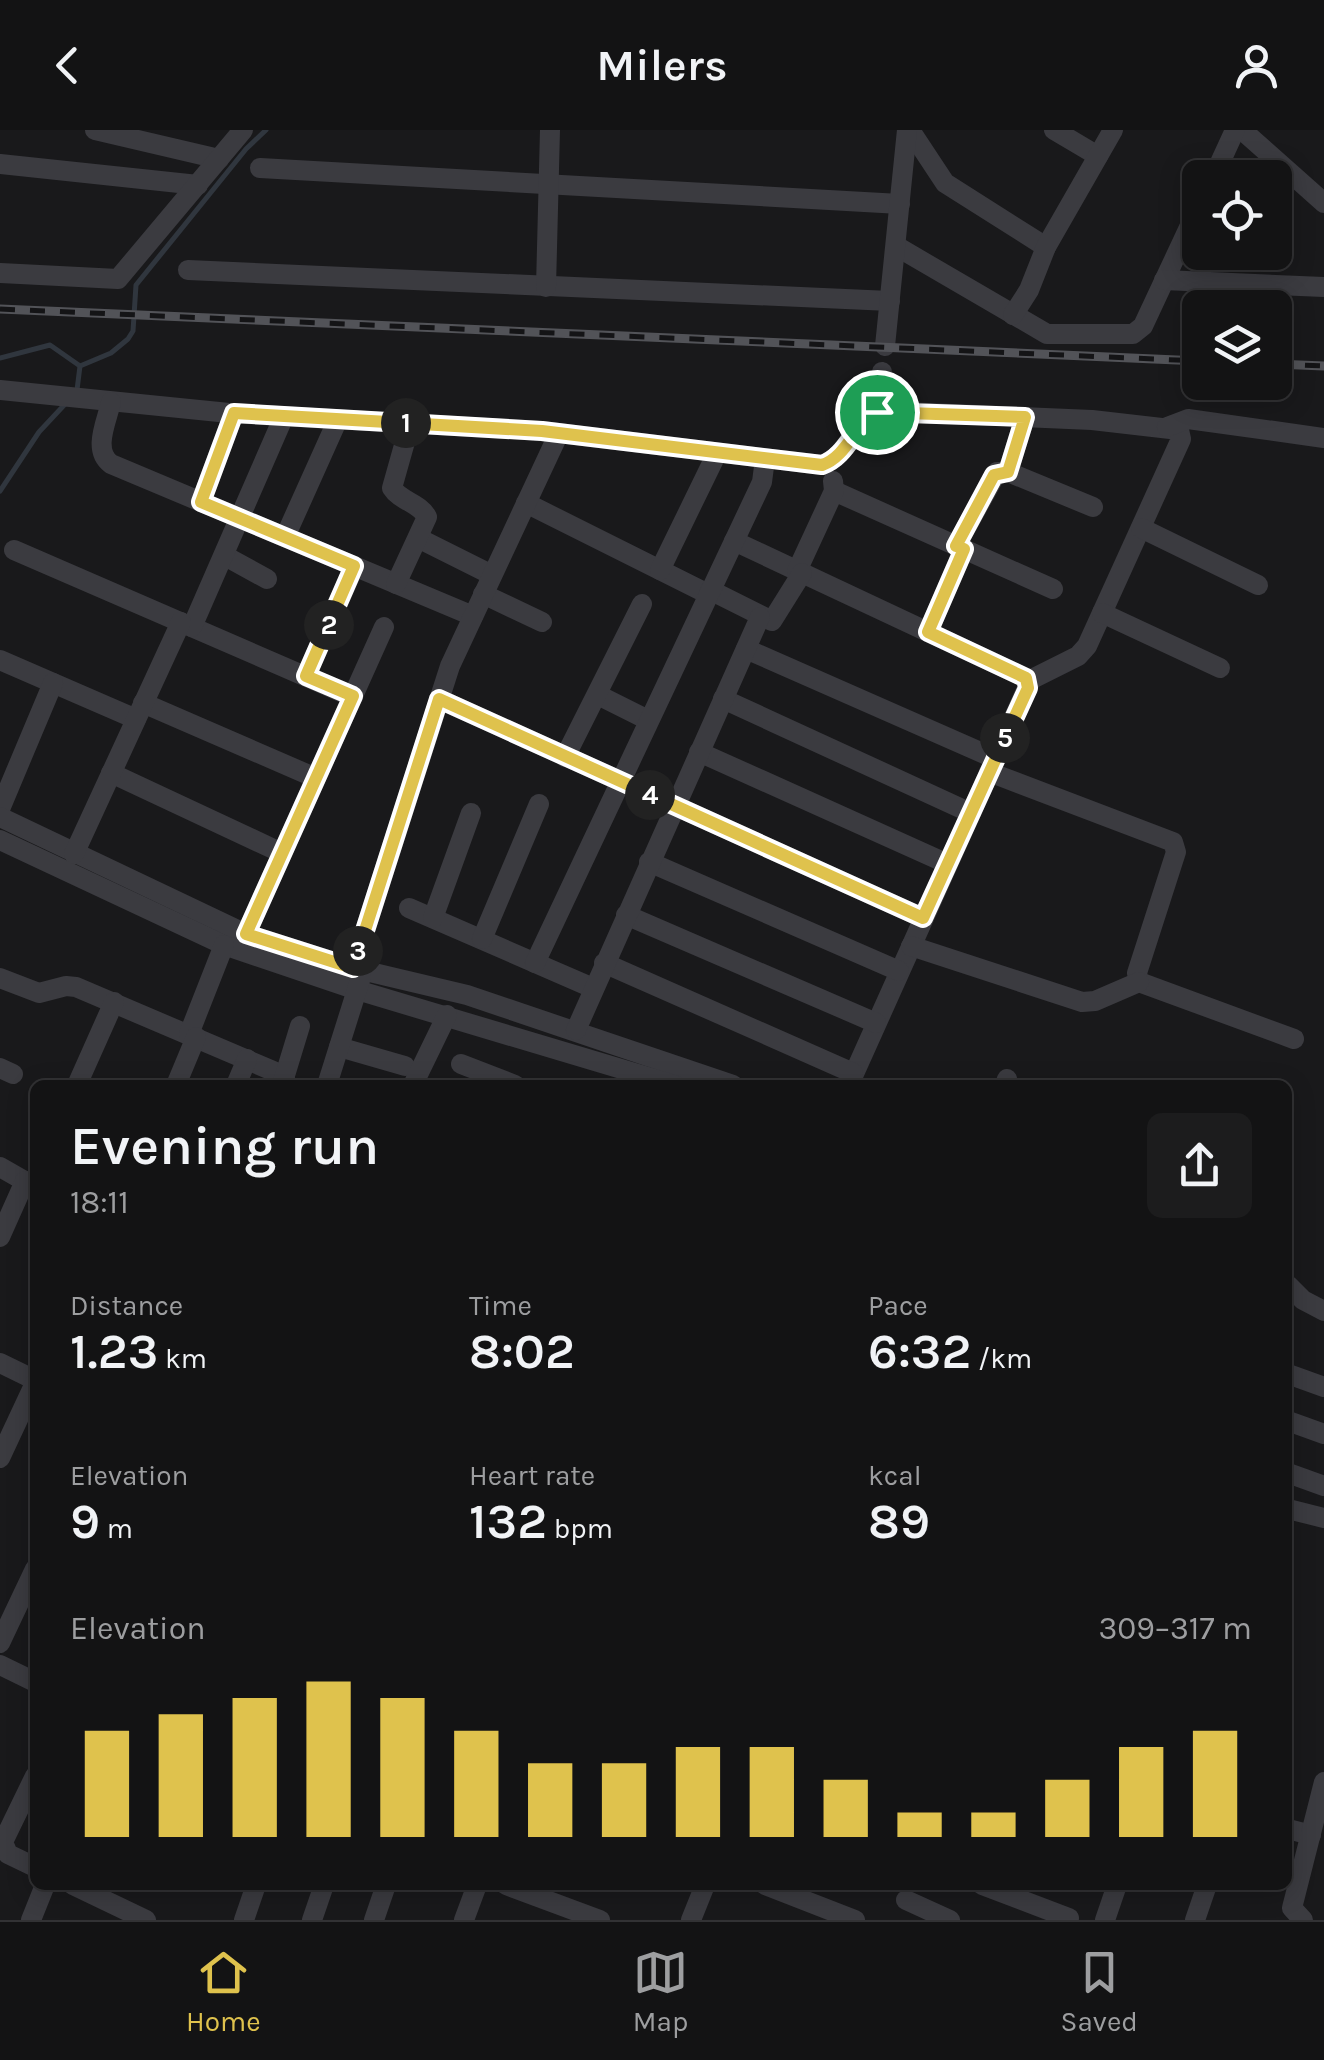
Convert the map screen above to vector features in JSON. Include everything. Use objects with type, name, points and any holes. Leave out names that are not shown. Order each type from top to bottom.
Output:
[{"type":"street","points":[[95,130],[219,159]]},
{"type":"street","points":[[0,273],[118,279],[243,130]]},
{"type":"street","points":[[546,288],[550,130]]},
{"type":"street","points":[[886,346],[908,130]]},
{"type":"street","points":[[908,130],[945,183],[1046,247]]},
{"type":"street","points":[[1054,130],[1098,156]]},
{"type":"street","points":[[1013,314],[1113,130]]},
{"type":"street","points":[[1222,160],[1238,130],[1324,203]]},
{"type":"street","points":[[0,164],[198,185]]},
{"type":"street","points":[[260,168],[900,204]]},
{"type":"street","points":[[896,246],[1053,336],[1133,334],[1143,326],[1182,242]]},
{"type":"street","points":[[188,270],[890,302]]},
{"type":"street","points":[[1164,280],[1324,287]]},
{"type":"street","points":[[877,412],[882,372]]},
{"type":"street","points":[[0,390],[234,413],[559,433],[826,464],[877,412],[1025,417],[1179,430],[1182,439],[1083,652],[1028,681]]},
{"type":"street","points":[[111,402],[100,447],[104,459],[473,616]]},
{"type":"street","points":[[201,502],[234,413]]},
{"type":"street","points":[[74,854],[140,711],[225,556],[284,416]]},
{"type":"street","points":[[1008,472],[1025,417]]},
{"type":"street","points":[[1167,427],[1188,419],[1324,438]]},
{"type":"street","points":[[285,537],[338,420]]},
{"type":"street","points":[[396,584],[426,514],[396,493],[392,484],[410,424]]},
{"type":"street","points":[[329,1080],[439,699],[473,616],[559,433]]},
{"type":"street","points":[[660,570],[717,453]]},
{"type":"street","points":[[536,962],[762,482],[765,459]]},
{"type":"street","points":[[526,503],[770,622],[800,572],[834,491],[826,464]]},
{"type":"street","points":[[928,632],[960,548],[994,475],[1008,472],[1093,507]]},
{"type":"street","points":[[834,491],[1053,590]]},
{"type":"street","points":[[1141,528],[1258,585]]},
{"type":"street","points":[[418,538],[542,622]]},
{"type":"street","points":[[734,541],[1028,681]]},
{"type":"street","points":[[14,550],[353,696]]},
{"type":"street","points":[[225,556],[267,579]]},
{"type":"street","points":[[306,676],[354,566]]},
{"type":"street","points":[[566,756],[642,604]]},
{"type":"street","points":[[1102,612],[1220,668]]},
{"type":"street","points":[[576,1030],[760,617]]},
{"type":"street","points":[[246,934],[384,628]]},
{"type":"street","points":[[746,649],[993,766],[1173,842],[1176,852],[1137,973],[1139,982]]},
{"type":"street","points":[[0,660],[53,683],[140,711],[316,778]]},
{"type":"street","points":[[604,963],[851,1079],[1028,681]]},
{"type":"street","points":[[53,683],[0,813],[74,854],[246,934],[447,1015],[659,1080]]},
{"type":"street","points":[[598,695],[648,720]]},
{"type":"street","points":[[439,699],[923,918]]},
{"type":"street","points":[[723,699],[971,813]]},
{"type":"street","points":[[699,752],[948,864]]},
{"type":"street","points":[[111,773],[282,853]]},
{"type":"street","points":[[482,939],[538,804]]},
{"type":"street","points":[[433,918],[471,813]]},
{"type":"street","points":[[0,840],[224,945],[357,976],[467,994],[719,1080]]},
{"type":"street","points":[[649,862],[899,971]]},
{"type":"street","points":[[409,908],[593,988]]},
{"type":"street","points":[[626,915],[876,1023]]},
{"type":"street","points":[[178,1080],[224,945]]},
{"type":"street","points":[[910,946],[1082,1002],[1095,1001],[1139,982],[1294,1039]]},
{"type":"street","points":[[0,978],[39,994],[76,987],[247,1059],[284,1080],[300,1026]]},
{"type":"street","points":[[79,1080],[114,1002]]},
{"type":"street","points":[[339,1047],[409,1076],[447,1015]]},
{"type":"street","points":[[238,1080],[247,1059]]},
{"type":"street","points":[[461,1064],[498,1080]]},
{"type":"street","points":[[0,1167],[30,1184],[0,1237]]},
{"type":"street","points":[[1293,1295],[1324,1310]]},
{"type":"street","points":[[0,1363],[30,1376]]},
{"type":"street","points":[[1292,1375],[1324,1387]]},
{"type":"street","points":[[0,1458],[30,1387]]},
{"type":"street","points":[[1292,1422],[1324,1434]]},
{"type":"street","points":[[1292,1474],[1324,1486]]},
{"type":"street","points":[[1292,1510],[1324,1518]]},
{"type":"street","points":[[0,1644],[30,1580]]},
{"type":"street","points":[[0,1664],[30,1679]]},
{"type":"street","points":[[1304,1920],[1292,1908],[1324,1782]]},
{"type":"street","points":[[30,1786],[3,1842],[8,1854],[30,1865]]},
{"type":"street","points":[[1292,1830],[1311,1835]]},
{"type":"street","points":[[31,1920],[43,1890]]},
{"type":"street","points":[[79,1890],[106,1911],[146,1920]]},
{"type":"street","points":[[244,1920],[254,1890]]},
{"type":"street","points":[[312,1920],[322,1890]]},
{"type":"street","points":[[374,1920],[384,1890]]},
{"type":"street","points":[[464,1920],[475,1890]]},
{"type":"street","points":[[519,1890],[600,1920]]},
{"type":"street","points":[[691,1920],[704,1890]]},
{"type":"street","points":[[778,1890],[855,1920]]},
{"type":"street","points":[[1000,1890],[1069,1918]]},
{"type":"street","points":[[1106,1920],[1115,1890]]},
{"type":"street","points":[[1195,1920],[1205,1890]]},
{"type":"street","points":[[906,1900],[950,1920]]},
{"type":"waterway","points":[[0,358],[50,345],[80,366],[111,353],[128,339],[133,331],[136,285],[246,149],[266,130]]},
{"type":"waterway","points":[[77,390],[80,366]]},
{"type":"waterway","points":[[0,491],[39,432],[67,402]]},
{"type":"railway","points":[[0,309],[1182,360]]},
{"type":"railway","points":[[1292,365],[1324,366]]},
{"type":"route","points":[[877,412],[1025,417],[1008,472],[994,475],[956,546],[964,549],[928,632],[1026,678],[1029,684],[923,918],[439,699],[353,968],[246,934],[353,696],[306,676],[354,566],[201,502],[234,413],[542,431],[822,465],[839,455],[877,412]]}]
